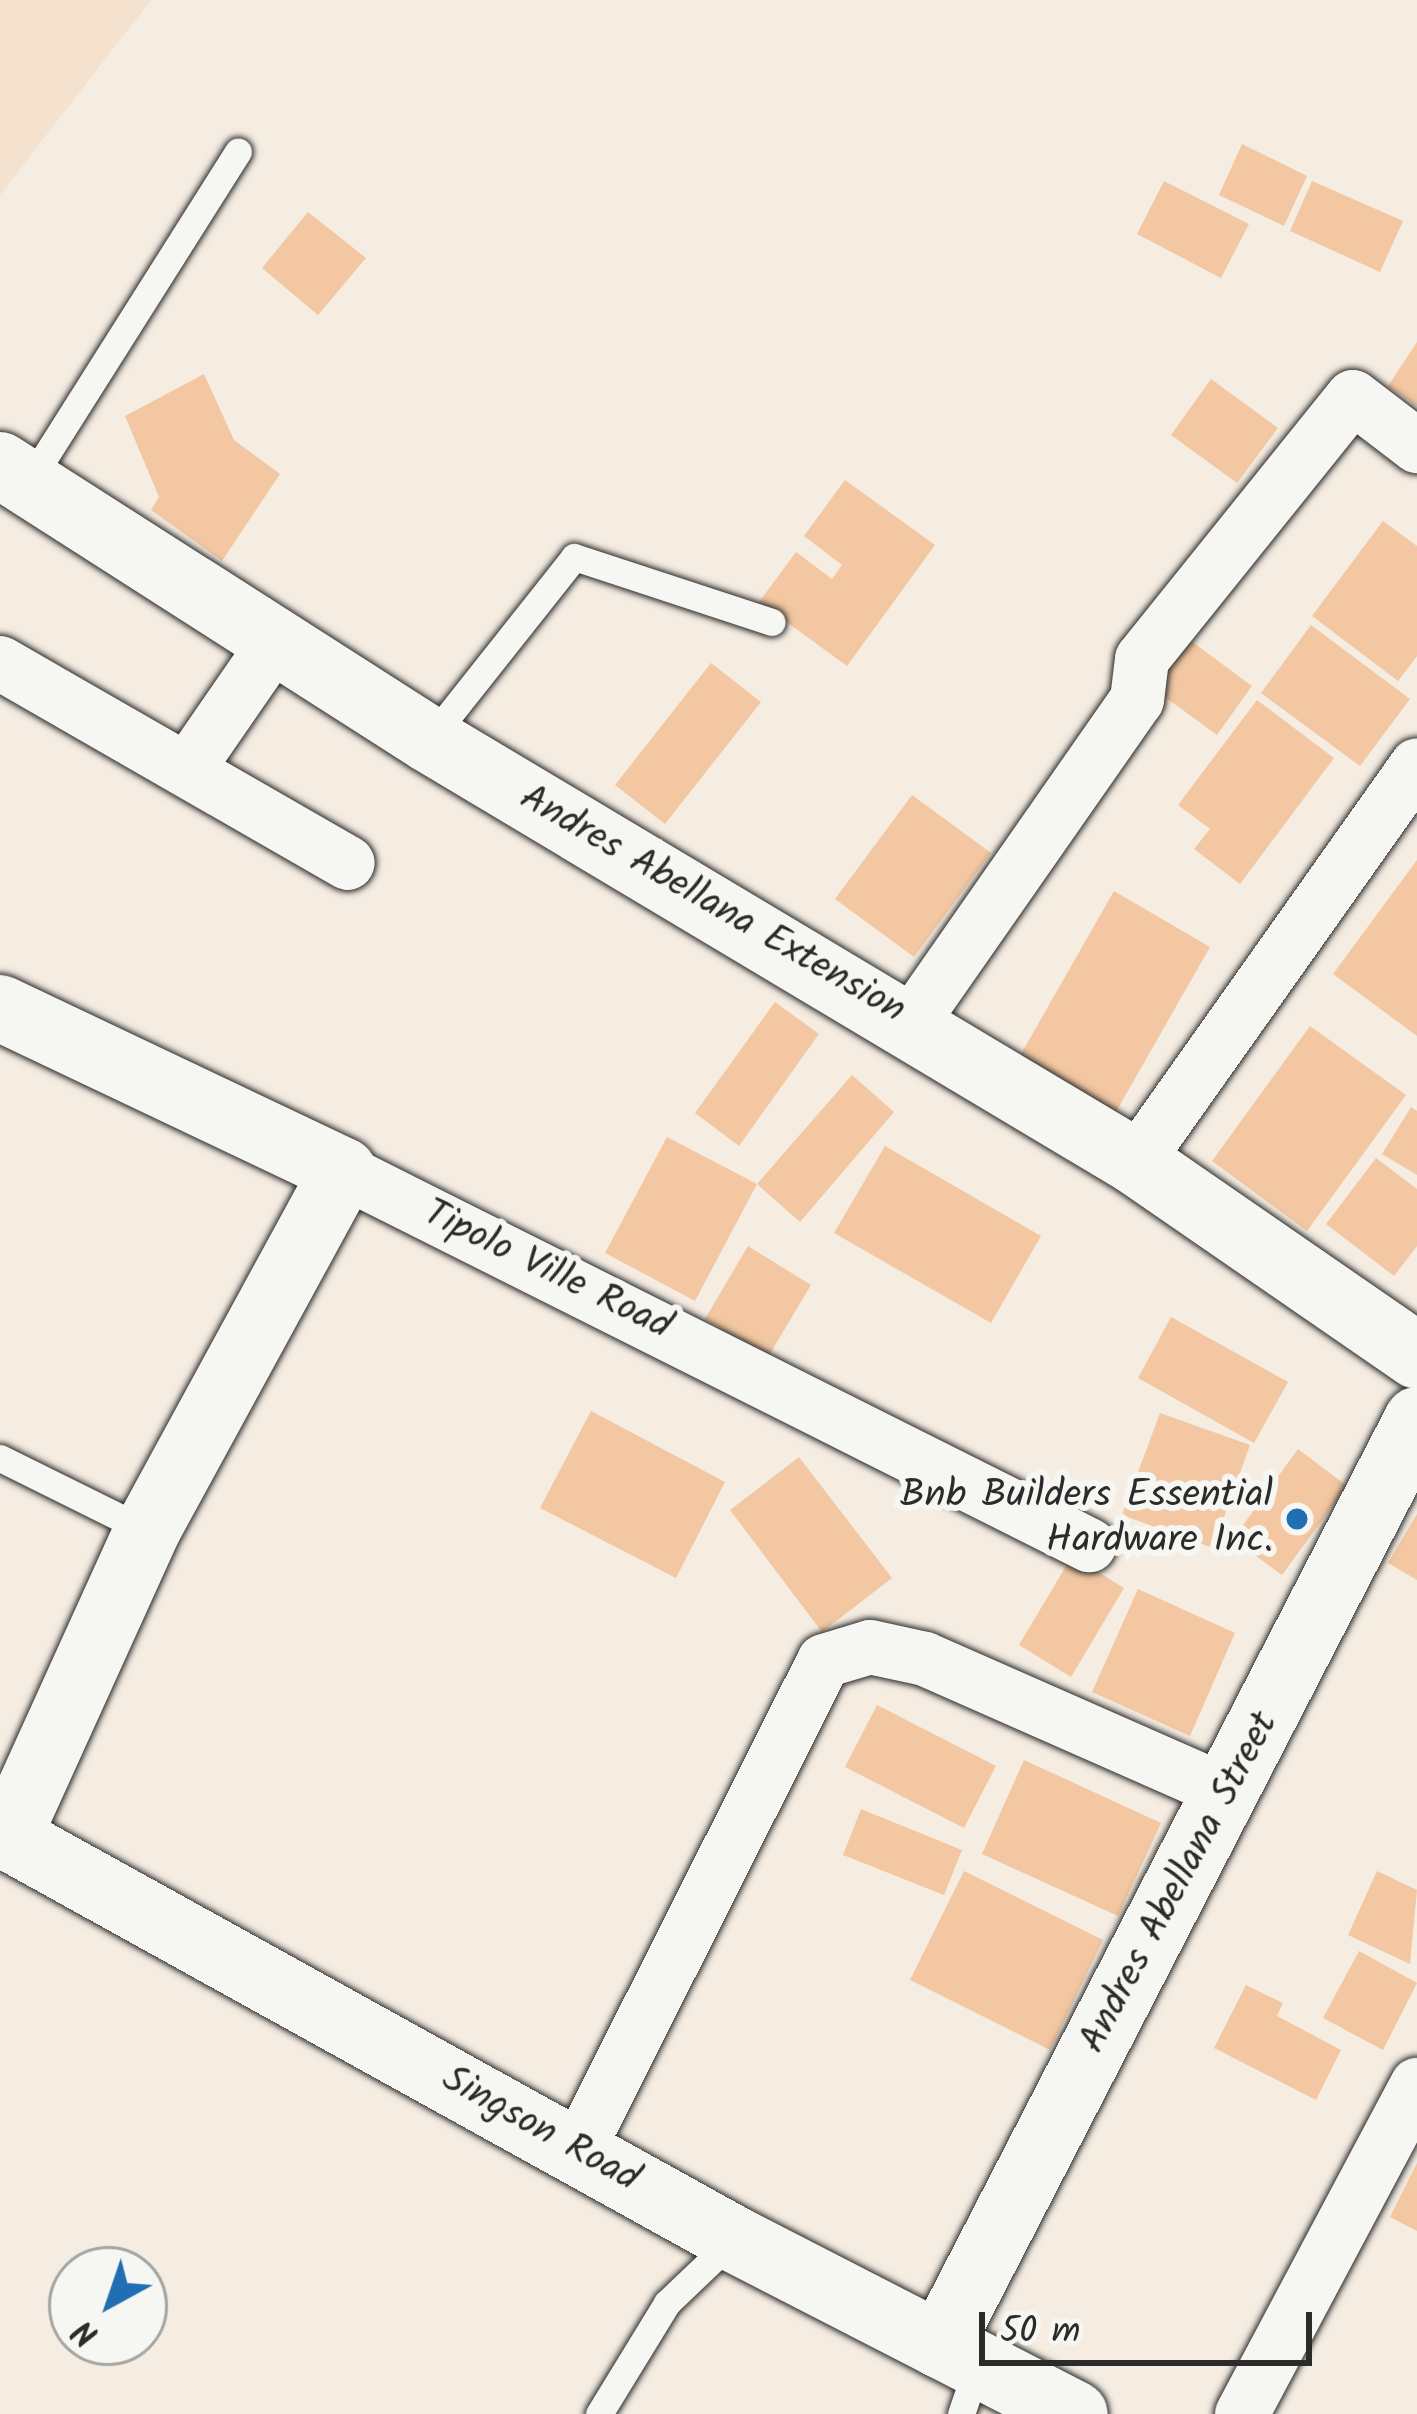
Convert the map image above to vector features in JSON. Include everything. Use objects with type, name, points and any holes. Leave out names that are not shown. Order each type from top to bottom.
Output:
[{"type":"street","points":[[912,1022],[1137,700],[1142,658],[1353,397],[1417,446]]},
{"type":"street","name":"Andres Abellana Extension","points":[[14,474],[430,740],[912,1022],[1136,1162],[1417,1356]]},
{"type":"street","points":[[187,770],[274,644]]},
{"type":"street","points":[[0,663],[347,863]]},
{"type":"street","points":[[1136,1162],[1417,766]]},
{"type":"street","name":"Tipolo Ville Road","points":[[0,1008],[343,1171],[1090,1545]]},
{"type":"street","points":[[4,1846],[147,1531],[343,1171]]},
{"type":"street","name":"Andres Abellana Street","points":[[960,2374],[1227,1792],[1417,1420]]},
{"type":"street","points":[[578,2150],[824,1661],[870,1647],[925,1659],[1227,1792]]},
{"type":"street","name":"Singson Road","points":[[4,1846],[578,2150],[960,2374],[1076,2414]]},
{"type":"street","points":[[1242,2414],[1417,2085]]},
{"type":"lane","points":[[14,474],[238,151]]},
{"type":"lane","points":[[430,740],[574,557],[772,622]]},
{"type":"lane","points":[[0,1458],[147,1531]]},
{"type":"lane","points":[[598,2414],[668,2303],[734,2239]]},
{"type":"shaded area","points":[[0,0],[151,0],[0,195]]},
{"type":"building","points":[[1242,144],[1307,176],[1284,226],[1219,195]]},
{"type":"building","points":[[1164,181],[1249,224],[1221,278],[1137,234]]},
{"type":"building","points":[[1312,181],[1403,221],[1380,272],[1290,231]]},
{"type":"building","points":[[308,212],[366,258],[318,315],[262,268]]},
{"type":"building","points":[[1417,342],[1417,406],[1388,386]]},
{"type":"building","points":[[204,374],[234,440],[280,474],[222,561],[151,510],[159,497],[125,416]]},
{"type":"building","points":[[1211,379],[1278,428],[1237,483],[1171,435]]},
{"type":"building","points":[[845,480],[935,545],[847,666],[759,602],[796,552],[832,579],[842,565],[804,536]]},
{"type":"building","points":[[1383,521],[1417,546],[1417,656],[1398,681],[1312,616]]},
{"type":"building","points":[[1311,625],[1410,699],[1360,766],[1261,693]]},
{"type":"building","points":[[1179,632],[1252,686],[1217,735],[1143,681]]},
{"type":"building","points":[[711,663],[761,702],[665,824],[615,785]]},
{"type":"building","points":[[1257,700],[1334,758],[1240,884],[1194,849],[1210,829],[1178,805]]},
{"type":"building","points":[[912,795],[991,853],[914,957],[835,899]]},
{"type":"building","points":[[1417,860],[1417,1036],[1333,974]]},
{"type":"building","points":[[1114,891],[1210,947],[1113,1117],[1017,1061]]},
{"type":"building","points":[[775,1002],[819,1034],[739,1146],[695,1113]]},
{"type":"building","points":[[1310,1026],[1406,1095],[1307,1231],[1212,1161]]},
{"type":"building","points":[[852,1075],[894,1112],[800,1222],[757,1184]]},
{"type":"building","points":[[1411,1107],[1417,1111],[1417,1175],[1382,1154]]},
{"type":"building","points":[[667,1137],[757,1184],[695,1301],[605,1253]]},
{"type":"building","points":[[885,1146],[1041,1236],[991,1323],[834,1233]]},
{"type":"building","points":[[1376,1158],[1417,1189],[1417,1246],[1394,1276],[1326,1224]]},
{"type":"building","points":[[748,1246],[811,1285],[768,1357],[705,1319]]},
{"type":"building","points":[[1171,1317],[1288,1382],[1254,1443],[1138,1378]]},
{"type":"building","points":[[591,1411],[725,1482],[676,1578],[540,1508]]},
{"type":"building","points":[[1160,1413],[1250,1445],[1213,1548],[1122,1515]]},
{"type":"building","points":[[1298,1449],[1347,1486],[1282,1575],[1233,1539]]},
{"type":"building","points":[[799,1457],[892,1578],[822,1632],[730,1510]]},
{"type":"building","points":[[1417,1514],[1417,1580],[1388,1563]]},
{"type":"building","points":[[1072,1556],[1124,1588],[1071,1677],[1019,1645]]},
{"type":"building","points":[[1138,1589],[1235,1633],[1190,1736],[1092,1692]]},
{"type":"building","points":[[877,1705],[996,1766],[964,1828],[845,1767]]},
{"type":"building","points":[[1024,1760],[1161,1823],[1118,1916],[982,1854]]},
{"type":"building","points":[[861,1809],[962,1850],[944,1895],[843,1855]]},
{"type":"building","points":[[964,1871],[1103,1940],[1050,2050],[910,1980]]},
{"type":"building","points":[[1377,1871],[1417,1890],[1410,1964],[1348,1935]]},
{"type":"building","points":[[1359,1951],[1417,1983],[1383,2050],[1323,2018]]},
{"type":"building","points":[[1246,1985],[1283,2003],[1277,2016],[1341,2050],[1316,2100],[1214,2048]]},
{"type":"building","points":[[1417,2163],[1417,2231],[1390,2217]]},
{"type":"place","name":"Bnb Builders Essential Hardware Inc.","points":[[1297,1519]]}]
